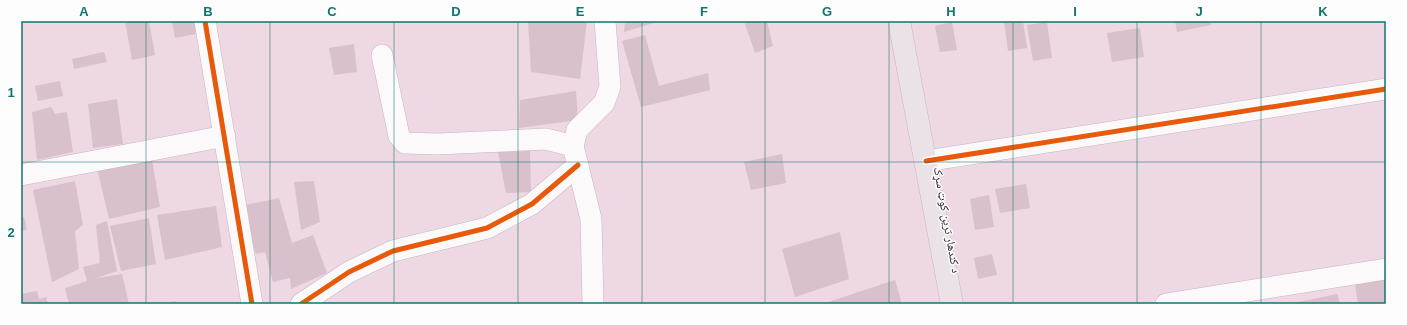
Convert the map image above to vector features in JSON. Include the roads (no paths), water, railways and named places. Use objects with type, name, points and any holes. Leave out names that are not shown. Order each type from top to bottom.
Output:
[{"type":"main road","name":"د کندهار ترين کوټ سړک","points":[[899,21],[952,304]]},
{"type":"street","points":[[205,21],[252,304]]},
{"type":"street","points":[[593,304],[591,219],[576,155],[577,130],[604,103],[610,87],[605,21]]},
{"type":"street","points":[[382,55],[399,136],[405,143],[437,144],[546,139],[576,155]]},
{"type":"street","points":[[926,161],[1386,89]]},
{"type":"street","points":[[21,175],[225,136]]},
{"type":"street","points":[[301,304],[349,272],[393,252],[487,228],[532,204],[576,155]]},
{"type":"street","points":[[1166,304],[1386,269]]}]
